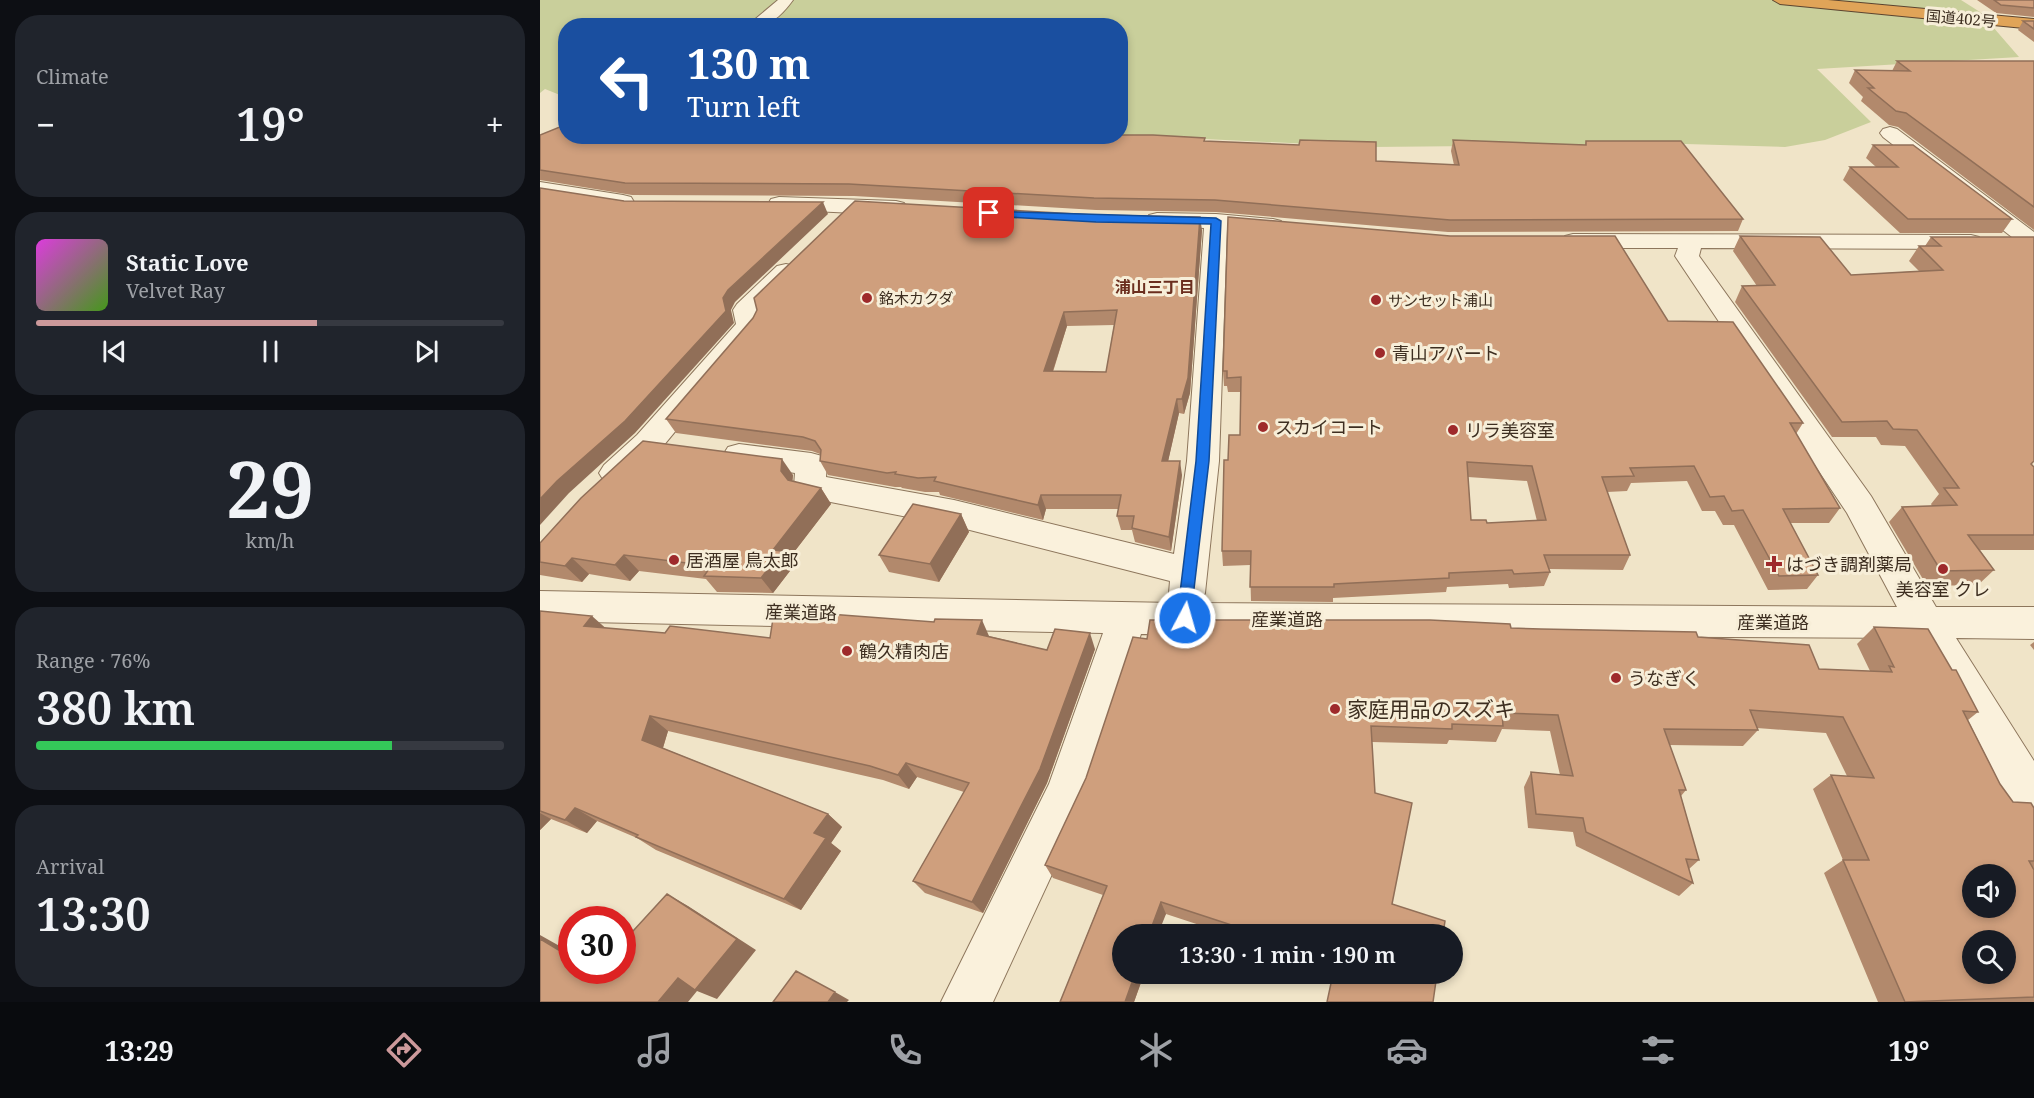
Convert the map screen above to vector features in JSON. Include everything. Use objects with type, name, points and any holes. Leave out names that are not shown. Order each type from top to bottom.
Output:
[{"type":"highway","name":"国道402号","points":[[1780,0],[2034,24]]},
{"type":"street","points":[[765,18],[786,0]]},
{"type":"street","points":[[1890,133],[2034,242]]},
{"type":"street","points":[[540,189],[644,204]]},
{"type":"street","points":[[760,204],[854,205],[918,210]]},
{"type":"street","points":[[829,229],[854,205]]},
{"type":"street","points":[[1132,220],[1216,221],[1297,228]]},
{"type":"street","points":[[1185,618],[1203,461],[1216,221]]},
{"type":"street","points":[[1552,241],[2034,242]]},
{"type":"street","points":[[1692,242],[1687,256],[1859,506],[1925,622],[2034,801]]},
{"type":"street","points":[[599,489],[648,443],[750,325],[746,310],[804,253]]},
{"type":"street","points":[[648,443],[811,464],[810,486],[954,513],[1190,572]]},
{"type":"street","name":"産業道路","points":[[540,606],[1127,618],[2034,623]]},
{"type":"street","points":[[967,1002],[1068,792],[1127,618]]},
{"type":"green space","points":[[540,0],[1961,0],[1980,12],[2019,57],[1817,69],[1871,122],[1825,140],[1785,147],[1686,144],[1372,147],[1128,135],[1128,18],[558,18],[558,94],[545,89],[540,93]]},
{"type":"building","points":[[1994,0],[2034,0],[2034,8],[2001,5]]},
{"type":"building","points":[[2023,21],[2034,21],[2034,29]]},
{"type":"building","points":[[1897,61],[2034,61],[2034,207],[1906,113],[1896,111],[1868,88],[1874,88],[1855,70],[1910,71]]},
{"type":"building","points":[[558,128],[558,144],[1128,144],[1128,135],[1299,145],[1300,140],[1376,142],[1376,161],[1459,165],[1453,140],[1586,145],[1586,141],[1681,141],[1743,219],[1450,220],[1215,200],[1094,198],[849,184],[625,183],[540,170],[540,135]]},
{"type":"building","points":[[1873,145],[1913,145],[2012,219],[1908,219],[1850,167],[1898,167]]},
{"type":"building","points":[[540,188],[624,201],[823,202],[728,290],[723,298],[726,311],[625,421],[540,499]]},
{"type":"building","points":[[855,201],[1093,215],[1200,217],[1188,378],[1182,399],[1177,399],[1162,461],[1180,461],[1169,537],[1132,528],[1134,516],[1117,516],[1121,495],[1041,495],[1038,505],[934,481],[936,477],[918,478],[895,474],[896,472],[887,473],[820,461],[821,450],[815,441],[803,437],[666,419],[753,318],[757,310],[754,298]],"holes":[[[1117,310],[1106,372],[1044,371],[1064,312]]]},
{"type":"building","points":[[1228,217],[1450,236],[1615,236],[1668,321],[1733,322],[1803,423],[1790,423],[1840,508],[1783,509],[1818,575],[1779,576],[1743,510],[1732,511],[1724,496],[1710,497],[1694,466],[1630,468],[1634,476],[1602,477],[1630,555],[1544,555],[1550,572],[1514,574],[1512,570],[1449,573],[1449,578],[1334,584],[1334,587],[1250,587],[1251,551],[1222,551],[1224,460],[1228,460],[1229,435],[1240,435],[1241,377],[1227,378],[1227,371],[1223,371]],"holes":[[[1467,462],[1532,466],[1546,520],[1487,523],[1486,520],[1471,520]]]},
{"type":"building","points":[[1740,236],[1820,237],[1851,275],[1943,270],[1919,246],[1941,246],[1931,237],[2034,237],[2034,461],[2031,464],[2034,467],[2034,535],[1968,535],[1994,570],[1941,571],[1902,507],[1957,505],[1944,488],[1959,488],[1917,430],[1893,429],[1887,421],[1842,422],[1742,286],[1775,285]]},
{"type":"building","points":[[643,441],[782,459],[781,471],[788,480],[821,488],[773,550],[782,551],[761,578],[704,576],[711,566],[624,555],[615,565],[572,558],[565,566],[540,562],[540,543],[581,498]]},
{"type":"building","points":[[913,504],[961,514],[930,564],[879,555]]},
{"type":"building","points":[[540,611],[592,616],[584,626],[665,633],[670,626],[770,638],[774,612],[934,622],[935,619],[982,620],[977,634],[1047,650],[1055,629],[1090,633],[1040,769],[972,902],[913,881],[969,783],[906,763],[898,775],[870,766],[650,716],[642,740],[828,814],[814,833],[826,838],[784,899],[636,837],[638,835],[575,808],[565,820],[540,811]]},
{"type":"building","points":[[1150,620],[1430,620],[1510,624],[1511,628],[1696,632],[1698,637],[1809,645],[1819,669],[1892,672],[1889,666],[1894,667],[1874,627],[1928,629],[1952,670],[1956,670],[1978,712],[1963,711],[2000,784],[2013,802],[2031,803],[2034,808],[2034,861],[2029,861],[2034,870],[2034,997],[1905,1002],[1843,860],[1869,860],[1831,775],[1874,778],[1843,717],[1750,710],[1758,730],[1664,729],[1686,790],[1679,790],[1699,860],[1686,859],[1693,883],[1586,832],[1583,818],[1536,814],[1531,772],[1573,776],[1558,715],[1502,713],[1503,726],[1452,724],[1452,729],[1371,726],[1375,793],[1412,803],[1392,904],[1445,921],[1445,924],[1228,924],[1161,902],[1153,924],[1112,924],[1112,984],[1131,984],[1125,1002],[1060,1002],[1107,886],[1045,865],[1086,778],[1133,637],[1147,639]]},
{"type":"building","points":[[667,894],[737,939],[695,990],[678,978],[658,1002],[540,1002],[540,939],[558,950],[558,984],[636,984],[636,928]]},
{"type":"building","points":[[796,971],[835,992],[828,1002],[773,1002]]},
{"type":"building","points":[[1331,984],[1436,984],[1433,1002],[1327,1002]]},
{"type":"place","name":"銘木カクダ","points":[[867,298]]},
{"type":"place","name":"サンセット浦山","points":[[1376,300]]},
{"type":"place","name":"青山アパート","points":[[1380,353]]},
{"type":"place","name":"スカイコート","points":[[1263,427]]},
{"type":"place","name":"リラ美容室","points":[[1453,430]]},
{"type":"place","name":"居酒屋 鳥太郎","points":[[674,560]]},
{"type":"place","name":"はづき調剤薬局","points":[[1774,564]]},
{"type":"place","name":"美容室 クレ","points":[[1943,569]]},
{"type":"place","name":"鶴久精肉店","points":[[847,651]]},
{"type":"place","name":"うなぎく","points":[[1616,678]]},
{"type":"place","name":"家庭用品のスズキ","points":[[1335,709]]},
{"type":"district","name":"浦山三丁目","points":[[1155,287]]},
{"type":"route","points":[[989,213],[1096,219],[1216,221],[1203,461],[1185,618]]}]
